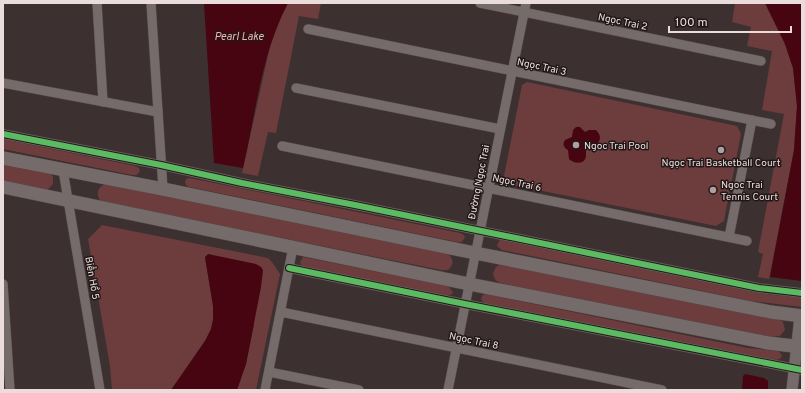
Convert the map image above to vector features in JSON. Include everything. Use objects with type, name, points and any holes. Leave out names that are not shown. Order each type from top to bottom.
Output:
[{"type":"main road","points":[[3,158],[771,312],[801,316]]},
{"type":"main road","points":[[3,188],[469,284],[747,339],[799,347]]},
{"type":"street","points":[[96,3],[103,102]]},
{"type":"street","points":[[152,3],[163,189]]},
{"type":"street","name":"Ngọc Trai 2","points":[[480,3],[525,7],[761,61]]},
{"type":"street","name":"Đường Ngọc Trai","points":[[448,390],[525,7]]},
{"type":"street","name":"Ngọc Trai 3","points":[[308,29],[771,124]]},
{"type":"street","points":[[3,83],[158,112]]},
{"type":"street","points":[[296,88],[500,129]]},
{"type":"street","points":[[729,238],[752,120]]},
{"type":"street","points":[[3,134],[759,288],[802,292]]},
{"type":"street","name":"Ngọc Trai 6","points":[[282,146],[747,241]]},
{"type":"street","name":"Biển Hồ 5","points":[[63,170],[100,390]]},
{"type":"street","points":[[265,390],[293,247]]},
{"type":"street","points":[[289,268],[798,369]]},
{"type":"street","points":[[3,284],[10,390]]},
{"type":"street","name":"Ngọc Trai 8","points":[[281,312],[662,390]]},
{"type":"street","points":[[792,390],[798,369],[801,316]]},
{"type":"street","points":[[268,372],[359,390]]},
{"type":"shaded area","points":[[288,3],[321,3],[318,19],[299,16],[276,133],[268,132],[258,176],[242,173],[270,46]]},
{"type":"shaded area","points":[[735,3],[765,3],[785,44],[793,68],[797,106],[794,150],[769,279],[758,277],[763,254],[758,252],[784,114],[762,110],[772,51],[747,46],[751,27],[732,22]]},
{"type":"shaded area","points":[[527,82],[737,126],[741,134],[724,221],[716,226],[508,184],[504,176],[522,85]]},
{"type":"shaded area","points":[[3,139],[135,166],[139,168],[140,171],[137,175],[132,175],[3,149]]},
{"type":"shaded area","points":[[3,163],[51,174],[53,177],[53,184],[47,190],[3,182]]},
{"type":"shaded area","points":[[190,178],[460,233],[465,237],[462,242],[457,242],[189,187],[185,182],[186,179]]},
{"type":"shaded area","points":[[107,184],[448,254],[452,260],[452,264],[448,270],[441,270],[106,203],[100,200],[98,192],[102,186]]},
{"type":"shaded area","points":[[102,225],[268,258],[272,262],[280,274],[256,390],[237,390],[246,364],[254,325],[205,257],[213,306],[213,320],[211,329],[205,341],[171,390],[112,390],[110,366],[88,239]]},
{"type":"shaded area","points":[[500,240],[754,292],[802,297],[802,307],[751,301],[502,250],[497,245]]},
{"type":"shaded area","points":[[303,257],[448,286],[453,292],[448,296],[304,267],[300,262]]},
{"type":"shaded area","points":[[499,265],[774,318],[783,322],[785,330],[780,336],[771,337],[509,285],[498,282],[495,279],[493,273]]},
{"type":"shaded area","points":[[485,294],[748,348],[778,351],[782,355],[781,358],[777,360],[749,357],[484,303],[481,299]]},
{"type":"water","name":"Pearl Lake","points":[[204,3],[288,3],[279,22],[265,63],[243,168],[214,163]]},
{"type":"water","points":[[765,3],[802,3],[802,281],[770,277],[794,150],[797,106],[793,68],[785,44]]},
{"type":"water","name":"Ngoc Trai Pool","points":[[576,127],[580,127],[585,132],[589,130],[596,130],[600,137],[597,144],[589,145],[586,148],[584,161],[579,163],[569,159],[568,150],[564,144],[565,140],[572,137],[573,130]]},
{"type":"water","points":[[208,254],[256,264],[263,270],[246,364],[237,390],[171,390],[205,341],[211,329],[213,320],[213,306],[205,257]]},
{"type":"water","points":[[745,374],[764,378],[768,381],[768,390],[742,390],[743,376]]},
{"type":"cycle path","points":[[3,134],[759,288],[802,293]]},
{"type":"cycle path","points":[[289,268],[802,370]]},
{"type":"place","name":"Ngoc Trai Pool","points":[[576,145]]},
{"type":"place","name":"Ngọc Trai Basketball Court","points":[[721,150]]},
{"type":"place","name":"Ngoc Trai Tennis Court","points":[[713,190]]}]
